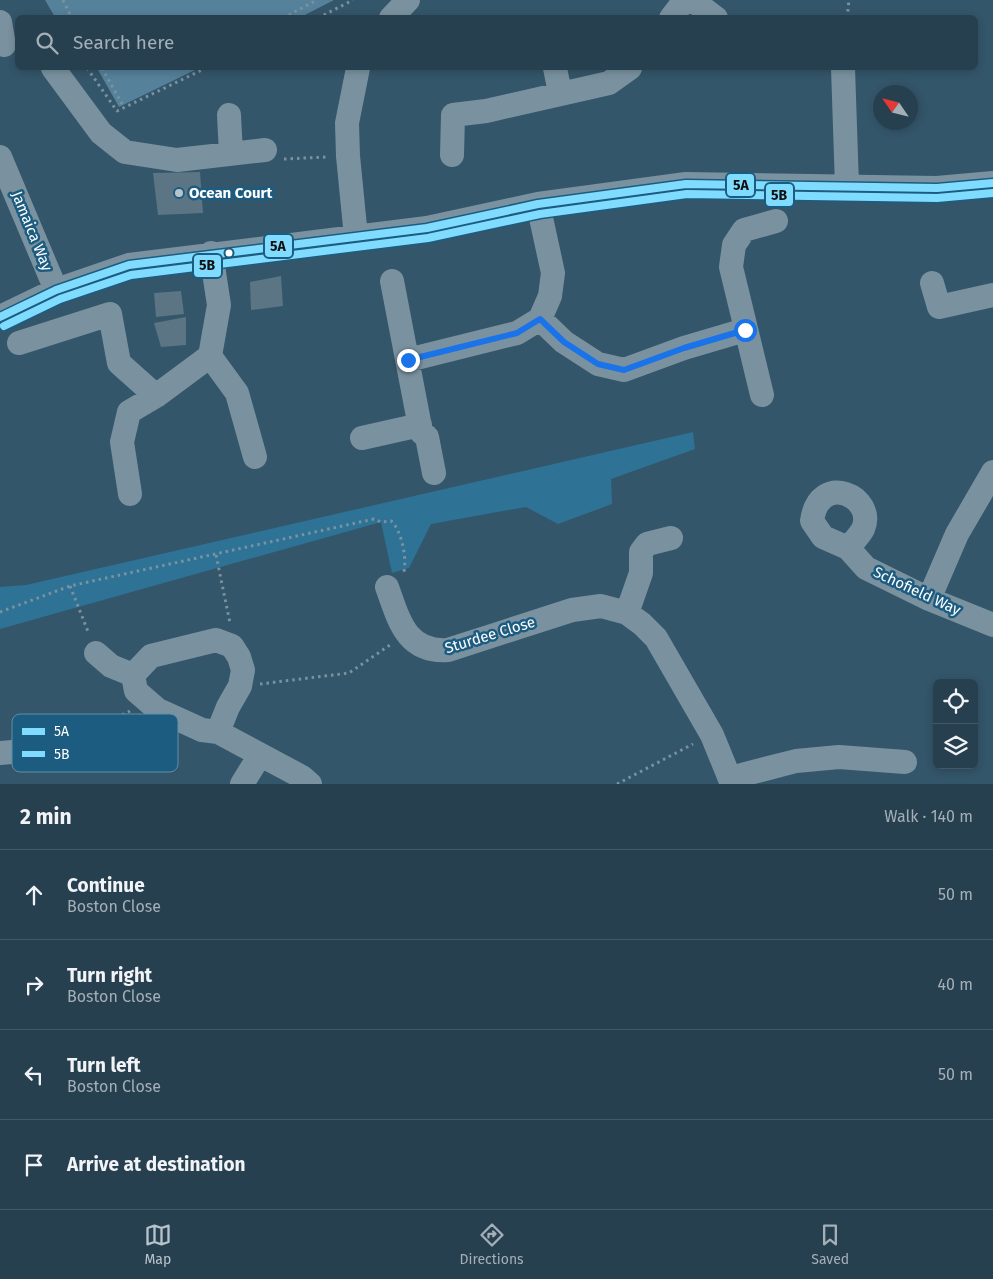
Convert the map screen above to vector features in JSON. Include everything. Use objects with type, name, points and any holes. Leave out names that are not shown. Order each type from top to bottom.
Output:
[{"type":"street","points":[[394,15],[408,0]]},
{"type":"street","points":[[673,15],[685,0]]},
{"type":"street","points":[[692,0],[712,15]]},
{"type":"street","points":[[0,22],[7,48]]},
{"type":"street","points":[[54,70],[101,133],[124,152],[177,160],[265,150]]},
{"type":"street","points":[[356,238],[348,156],[347,123],[358,70]]},
{"type":"street","points":[[555,70],[560,93]]},
{"type":"street","points":[[452,155],[453,115],[486,111],[609,83],[627,70]]},
{"type":"street","points":[[843,70],[847,186]]},
{"type":"street","points":[[229,116],[231,154]]},
{"type":"street","name":"Jamaica Way","points":[[2,168],[56,290]]},
{"type":"street","points":[[0,317],[56,290],[129,264],[427,228],[538,204],[686,184],[937,188],[993,183]]},
{"type":"street","points":[[408,360],[517,333],[540,319],[550,296],[553,273],[538,204]]},
{"type":"street","points":[[762,395],[731,267],[734,245],[744,230],[776,221]]},
{"type":"street","points":[[130,494],[122,442],[129,412],[156,396],[210,356],[219,305],[211,253]]},
{"type":"street","points":[[392,281],[420,428],[428,437],[434,473]]},
{"type":"street","points":[[932,283],[939,307],[993,295]]},
{"type":"street","points":[[19,343],[110,314],[119,363],[156,396]]},
{"type":"street","points":[[540,319],[564,342],[598,364],[624,370],[684,348],[745,330]]},
{"type":"street","points":[[210,356],[237,392],[255,457]]},
{"type":"street","points":[[362,438],[420,428]]},
{"type":"street","points":[[929,599],[957,534],[993,472]]},
{"type":"street","points":[[627,613],[641,573],[641,552],[647,544],[670,538]]},
{"type":"street","name":"Schofield Way","points":[[848,548],[866,568],[929,599],[993,625]]},
{"type":"street","name":"Sturdee Close","points":[[387,587],[399,620],[406,633],[424,648],[435,651],[448,650],[572,610],[601,606],[627,613],[656,638],[712,735],[731,781],[796,761],[839,757],[904,762]]},
{"type":"street","points":[[133,675],[151,656],[216,640],[232,646],[239,657],[243,670],[240,686],[218,732]]},
{"type":"street","points":[[96,653],[111,666],[133,675]]},
{"type":"street","points":[[133,675],[136,691],[145,702],[167,714]]},
{"type":"street","points":[[178,719],[202,730],[218,732],[302,777],[310,784]]},
{"type":"street","points":[[242,784],[260,755]]},
{"type":"path","points":[[63,0],[70,15]]},
{"type":"path","points":[[289,15],[317,0]]},
{"type":"path","points":[[324,15],[353,0]]},
{"type":"path","points":[[847,15],[848,0]]},
{"type":"path","points":[[88,70],[117,111],[197,70]]},
{"type":"path","points":[[103,70],[122,104]]},
{"type":"path","points":[[265,150],[278,159],[348,156]]},
{"type":"path","points":[[0,612],[70,586],[374,519],[381,522],[391,521],[396,526],[407,564],[387,587]]},
{"type":"path","points":[[216,555],[230,615],[232,646]]},
{"type":"path","points":[[70,586],[96,653]]},
{"type":"path","points":[[240,686],[349,673],[406,633]]},
{"type":"path","points":[[124,714],[145,702]]},
{"type":"path","points":[[617,784],[666,756],[712,735]]},
{"type":"shaded area","points":[[45,0],[334,0],[305,15],[54,15]]},
{"type":"shaded area","points":[[98,70],[195,70],[119,107]]},
{"type":"shaded area","points":[[693,432],[695,449],[611,479],[612,504],[558,524],[526,507],[431,524],[409,568],[392,573],[381,522],[0,629],[0,587],[26,585]]},
{"type":"building","name":"Ocean Court","points":[[200,172],[203,213],[158,215],[153,173]]},
{"type":"building","points":[[281,276],[283,306],[251,310],[250,282]]},
{"type":"building","points":[[181,291],[184,314],[156,317],[154,293]]},
{"type":"building","points":[[186,317],[186,345],[161,347],[154,323]]},
{"type":"transit line","name":"5A","points":[[0,317],[56,290],[129,265],[427,228],[538,204],[686,184],[937,188],[993,183]]},
{"type":"transit line","name":"5B","points":[[4,326],[60,299],[131,275],[428,238],[540,214],[687,194],[937,198],[993,193]]},
{"type":"place","name":"Ocean Court","points":[[179,193]]},
{"type":"route","points":[[408,360],[517,333],[540,319],[564,342],[598,364],[624,370],[684,348],[745,330]]}]
